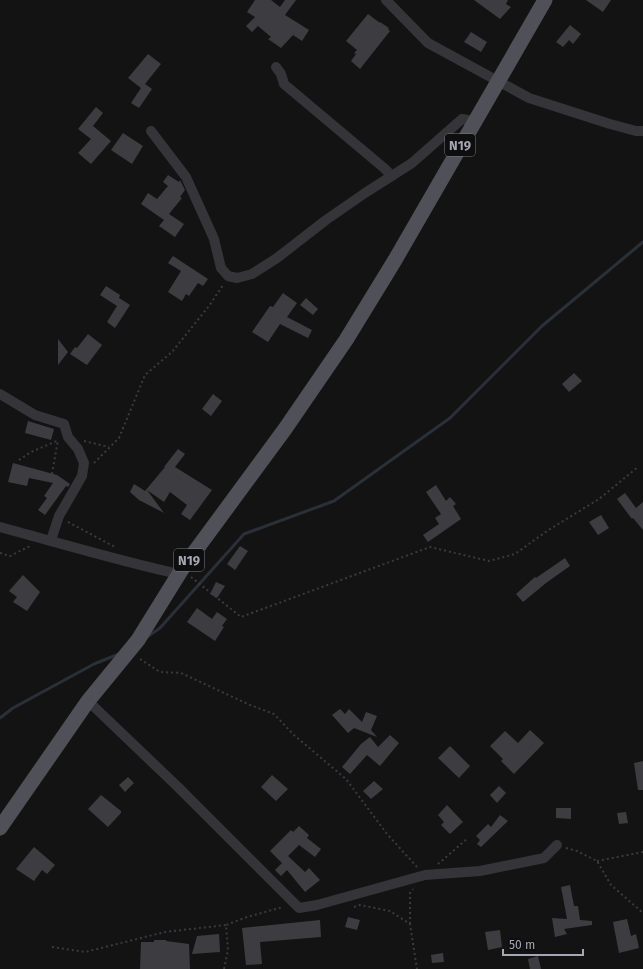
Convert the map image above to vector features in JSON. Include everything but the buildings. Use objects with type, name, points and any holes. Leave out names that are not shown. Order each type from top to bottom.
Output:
[{"type":"main road","name":"N19","points":[[0,828],[88,702],[138,640],[180,572],[302,405],[346,340],[545,0]]},
{"type":"street","points":[[386,0],[428,43],[529,98],[610,124],[636,131],[643,131]]},
{"type":"street","points":[[276,67],[281,74],[284,84],[392,176]]},
{"type":"street","points":[[151,131],[186,177],[214,239],[221,268],[228,276],[237,278],[252,274],[277,258],[326,220],[412,163],[462,119],[474,121]]},
{"type":"street","points":[[0,394],[35,415],[64,424],[68,437],[78,450],[84,463],[82,476],[59,516],[51,540]]},
{"type":"street","points":[[0,527],[108,557],[180,572]]},
{"type":"street","points":[[88,702],[178,787],[299,908],[317,905],[425,876],[480,871],[544,858],[557,845]]},
{"type":"path","points":[[82,476],[119,438],[145,375],[172,352],[209,306],[228,276]]},
{"type":"path","points":[[52,474],[58,440]]},
{"type":"path","points":[[180,572],[240,617],[430,546],[489,561],[515,554],[547,531],[599,499],[638,467]]},
{"type":"path","points":[[129,651],[160,672],[181,672],[274,714],[294,735],[346,779],[388,834],[425,876]]},
{"type":"path","points":[[417,969],[410,924],[410,892],[425,876],[468,838]]},
{"type":"path","points":[[557,845],[577,851],[597,861],[611,885],[643,913]]},
{"type":"path","points":[[597,861],[643,852]]},
{"type":"path","points":[[353,907],[360,905],[390,911],[410,924]]},
{"type":"path","points":[[52,947],[85,952],[165,932],[226,925],[282,906],[299,908]]},
{"type":"path","points":[[224,969],[228,950],[226,925]]},
{"type":"waterway","points":[[147,637],[160,628],[244,534],[334,501],[450,418],[542,326],[643,242]]},
{"type":"waterway","points":[[0,718],[13,708],[94,664],[119,654]]}]
